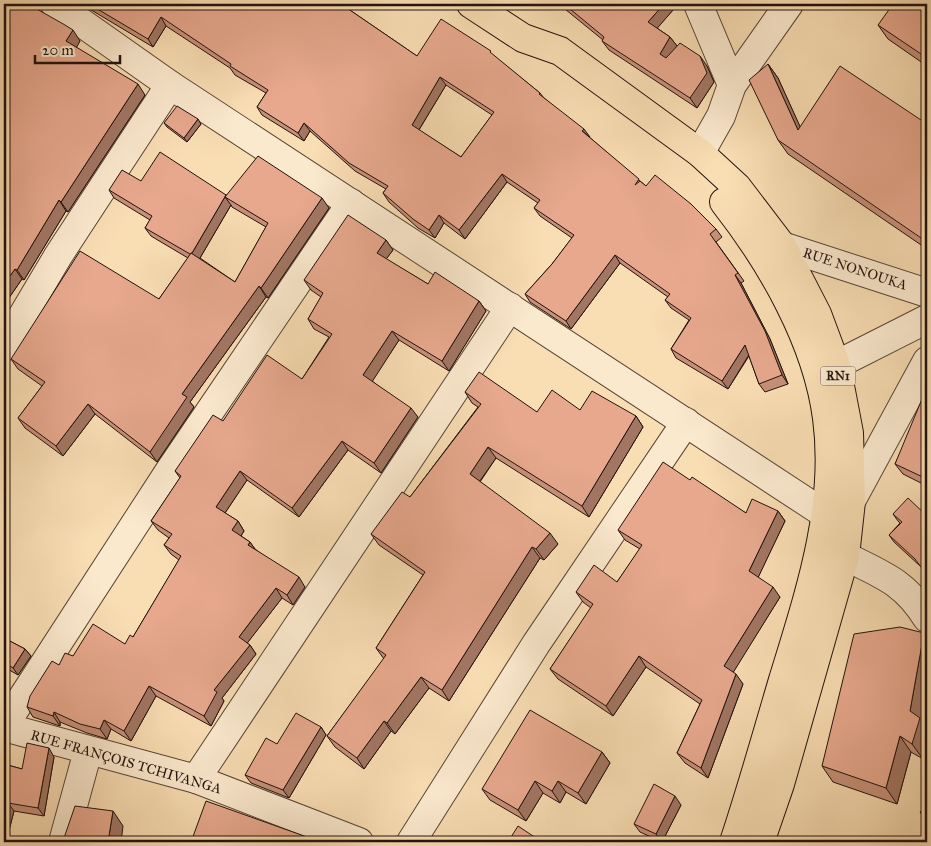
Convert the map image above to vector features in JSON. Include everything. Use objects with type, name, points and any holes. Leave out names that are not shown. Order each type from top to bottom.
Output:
[{"type":"highway","name":"RN1","points":[[471,4],[523,38],[560,51],[700,153],[737,188],[782,246],[817,314],[836,365],[849,433],[851,500],[845,556],[780,784],[760,842]]},
{"type":"highway","name":"RN1","points":[[523,38],[542,62],[672,152],[716,190],[743,226],[770,269],[810,350],[821,386],[827,419],[830,483],[815,572],[734,842]]},
{"type":"street","points":[[55,4],[170,84],[825,514]]},
{"type":"street","points":[[698,4],[732,85]]},
{"type":"street","points":[[700,153],[721,116],[732,85],[790,4]]},
{"type":"street","points":[[4,347],[58,256],[170,84]]},
{"type":"street","points":[[4,727],[170,470],[350,202]]},
{"type":"street","name":"RUE NONOUKA","points":[[782,246],[927,294]]},
{"type":"street","points":[[196,779],[510,307]]},
{"type":"street","points":[[836,365],[927,320]]},
{"type":"street","points":[[851,500],[927,361]]},
{"type":"street","points":[[411,842],[536,644],[686,422]]},
{"type":"street","points":[[845,556],[899,583],[919,604],[927,618]]},
{"type":"street","name":"RUE FRANÇOIS TCHIVANGA","points":[[4,727],[196,779],[359,842]]},
{"type":"street","points":[[62,842],[88,751]]},
{"type":"building","points":[[4,4],[28,4],[65,25],[73,30],[66,41],[138,84],[61,202],[59,200],[17,270],[15,269],[4,284]]},
{"type":"building","points":[[89,4],[341,4],[417,56],[441,19],[491,51],[539,94],[584,129],[582,131],[639,179],[635,185],[640,181],[646,186],[655,175],[691,204],[716,229],[710,234],[738,273],[735,275],[765,331],[782,375],[759,384],[745,345],[722,381],[671,349],[691,318],[665,300],[670,294],[615,255],[566,321],[525,294],[552,264],[574,235],[534,208],[540,200],[502,174],[459,230],[439,215],[429,230],[383,193],[388,186],[349,163],[304,123],[298,133],[257,107],[268,90],[230,66],[231,64],[161,17],[148,39]],"holes":[[[440,77],[494,112],[461,157],[412,125]]]},
{"type":"building","points":[[564,4],[664,4],[648,22],[670,37],[660,54],[666,58],[680,43],[700,56],[707,73],[690,98],[602,41],[604,37]]},
{"type":"building","points":[[893,4],[927,4],[927,58],[878,25]]},
{"type":"building","points":[[768,64],[798,130],[840,66],[927,124],[927,242],[778,140],[749,80]]},
{"type":"building","points":[[177,106],[198,119],[184,138],[164,123]]},
{"type":"building","points":[[160,152],[226,195],[190,254],[145,228],[152,216],[109,190],[122,170],[141,181]]},
{"type":"building","points":[[258,156],[322,198],[261,288],[259,286],[182,394],[187,397],[150,452],[88,404],[56,446],[18,418],[45,382],[11,359],[80,251],[159,299],[191,253],[235,282],[268,223],[225,197]]},
{"type":"building","points":[[348,215],[386,240],[377,253],[428,284],[435,272],[479,301],[442,361],[392,331],[363,375],[411,408],[374,463],[342,441],[292,508],[240,471],[216,507],[238,521],[232,530],[250,542],[248,545],[299,577],[287,595],[276,588],[239,637],[250,645],[214,690],[217,692],[204,716],[149,686],[124,731],[104,720],[100,729],[80,724],[54,712],[53,716],[27,707],[30,696],[52,661],[59,665],[65,653],[73,656],[93,624],[125,644],[130,635],[133,637],[181,556],[164,545],[172,534],[151,521],[181,476],[175,471],[213,415],[223,421],[267,355],[302,379],[332,334],[308,319],[323,293],[304,280]]},
{"type":"building","points":[[479,372],[537,412],[552,390],[580,410],[592,391],[636,416],[582,506],[488,447],[470,474],[550,533],[536,549],[532,547],[442,690],[421,677],[387,723],[384,721],[357,758],[327,736],[386,655],[376,648],[425,572],[371,534],[402,492],[410,497],[481,404],[465,392]]},
{"type":"building","points":[[922,399],[927,401],[927,479],[895,464]]},
{"type":"building","points":[[663,462],[690,480],[692,477],[746,513],[752,499],[778,511],[749,571],[773,587],[724,666],[736,674],[701,768],[677,753],[702,700],[639,656],[606,706],[550,669],[593,604],[576,592],[594,565],[617,582],[642,545],[618,530]]},
{"type":"building","points":[[908,498],[927,516],[927,575],[915,559],[889,535],[902,522],[893,514]]},
{"type":"building","points":[[900,627],[924,633],[910,711],[920,718],[912,744],[900,736],[886,788],[822,766],[854,634]]},
{"type":"building","points":[[4,638],[25,649],[13,668],[4,662]]},
{"type":"building","points":[[530,710],[602,752],[578,793],[558,781],[552,791],[535,781],[518,810],[482,789]]},
{"type":"building","points":[[296,713],[321,727],[283,790],[245,775],[266,738],[277,744]]},
{"type":"building","points":[[27,743],[49,748],[38,808],[8,803],[4,820],[4,764],[22,769]]},
{"type":"building","points":[[654,784],[675,796],[656,834],[634,824]]},
{"type":"building","points":[[206,801],[321,842],[191,842]]},
{"type":"building","points":[[927,805],[927,817],[920,812]]},
{"type":"building","points":[[75,806],[113,811],[108,842],[65,842],[66,838],[64,838]]},
{"type":"building","points":[[518,826],[542,842],[508,842]]}]
